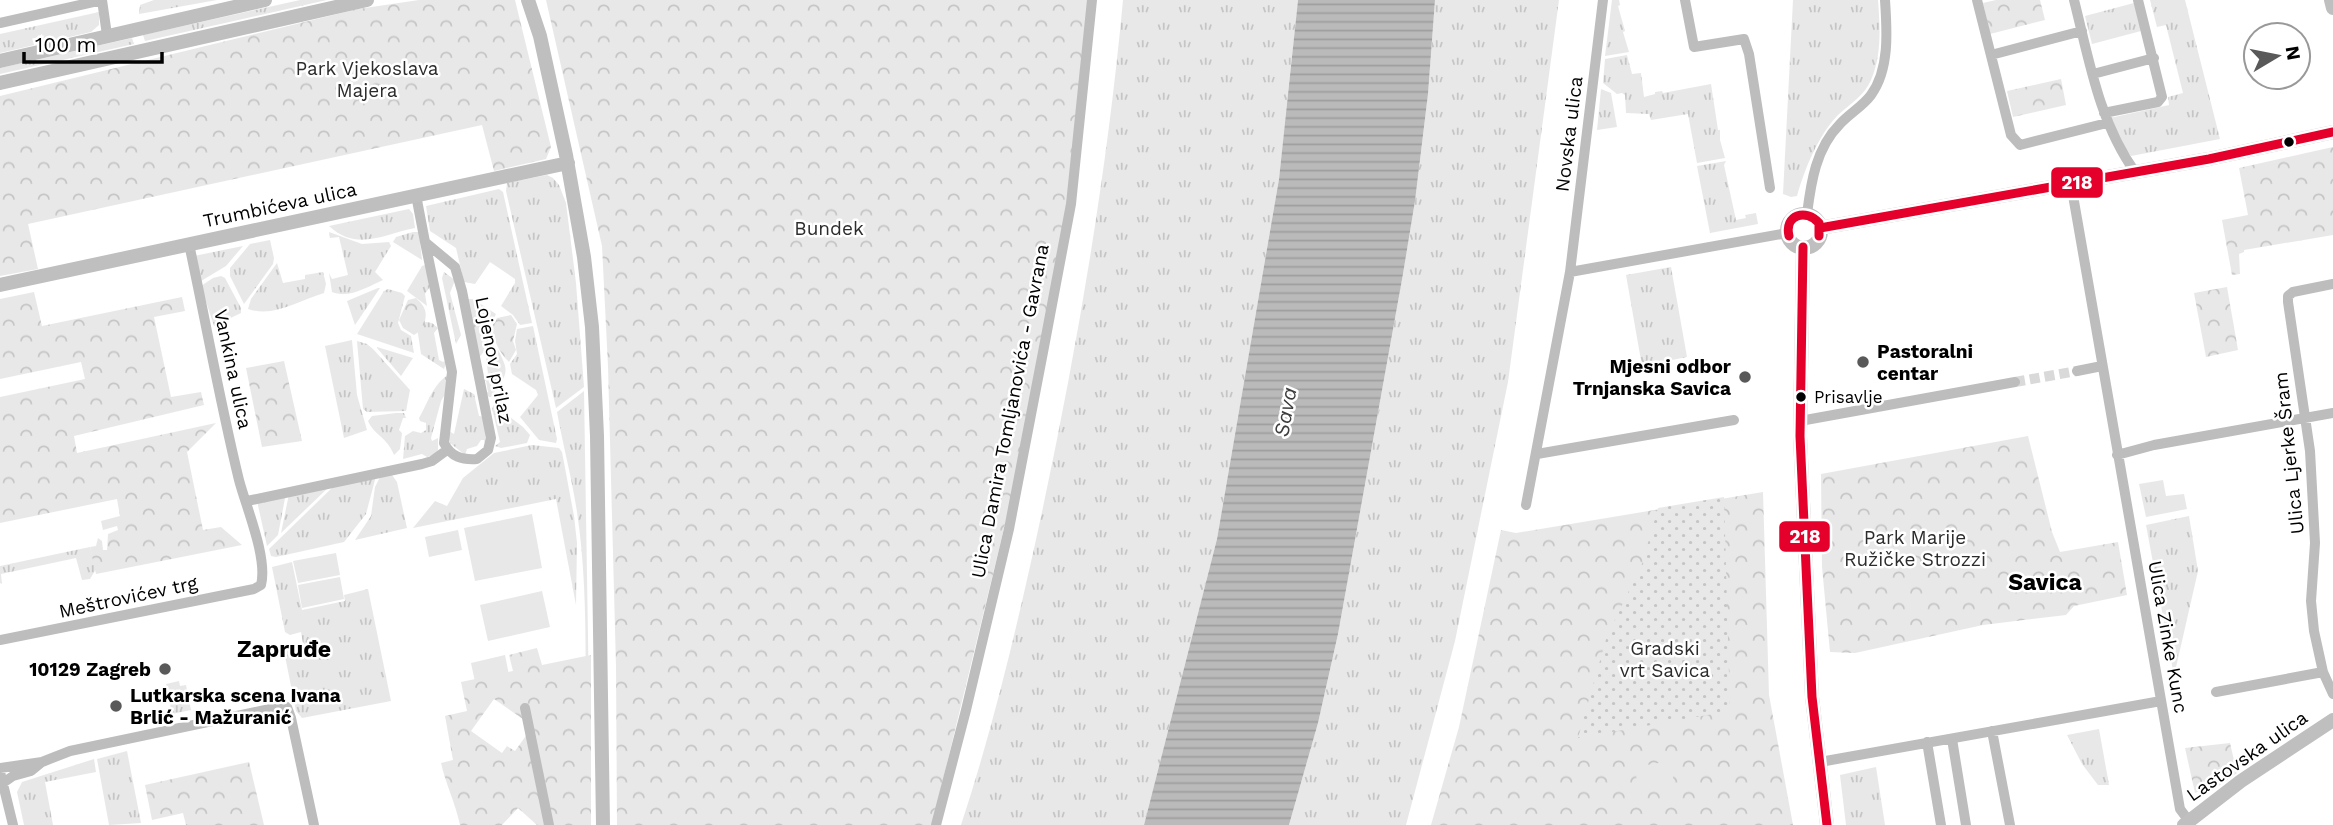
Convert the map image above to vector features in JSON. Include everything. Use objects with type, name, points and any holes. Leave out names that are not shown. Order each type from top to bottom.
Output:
[{"type":"street","points":[[0,23],[102,0],[107,35]]},
{"type":"street","points":[[0,61],[265,0]]},
{"type":"street","points":[[0,83],[369,0]]},
{"type":"street","points":[[528,0],[540,36],[568,163],[583,257],[594,356],[603,825]]},
{"type":"street","points":[[537,0],[540,36]]},
{"type":"street","name":"Ulica Damira Tomljanovića - Gavrana","points":[[936,825],[1009,530],[1045,347],[1071,204],[1092,0]]},
{"type":"street","name":"Novska ulica","points":[[1526,505],[1570,272],[1603,0]]},
{"type":"street","points":[[1685,0],[1694,47],[1744,39],[1749,54],[1770,188]]},
{"type":"street","points":[[1807,214],[1815,165],[1822,149],[1837,127],[1872,94],[1879,79],[1884,59],[1885,0]]},
{"type":"street","points":[[1978,0],[2011,135],[2020,145],[2161,100],[2163,94],[2138,0]]},
{"type":"street","points":[[2074,0],[2105,118],[2116,143],[2135,172]]},
{"type":"street","points":[[2331,0],[2333,8]]},
{"type":"street","points":[[1991,55],[2082,31]]},
{"type":"street","points":[[2093,74],[2154,58]]},
{"type":"street","points":[[1821,228],[2232,155],[2333,132]]},
{"type":"street","name":"Trumbićeva ulica","points":[[0,285],[568,163]]},
{"type":"street","name":"Ulica Zinke Kunc","points":[[2071,184],[2180,808],[2187,823]]},
{"type":"street","points":[[247,501],[422,464],[432,461],[447,450],[443,437],[452,372],[416,195]]},
{"type":"street","points":[[1807,214],[1816,219],[1821,228],[1817,242],[1803,247],[1793,243],[1787,233],[1792,218],[1807,214]]},
{"type":"street","points":[[1570,272],[1787,233]]},
{"type":"street","name":"Lojenov prilaz","points":[[425,242],[455,267],[491,438],[488,450],[477,458],[462,459],[447,450]]},
{"type":"street","name":"Vankina ulica","points":[[189,244],[238,474],[247,501],[263,574],[261,584]]},
{"type":"street","points":[[1803,247],[1800,421],[1811,671],[1827,825]]},
{"type":"street","name":"Ulica Ljerke Šram","points":[[2333,284],[2297,290],[2288,296],[2312,475],[2315,543],[2311,613],[2323,672],[2333,694]]},
{"type":"street","points":[[2077,371],[2102,366]]},
{"type":"street","points":[[1800,421],[2015,382]]},
{"type":"street","points":[[2117,455],[2154,445],[2333,413]]},
{"type":"street","points":[[1537,454],[1734,420]]},
{"type":"street","name":"Meštrovićev trg","points":[[0,640],[241,592],[261,584]]},
{"type":"street","points":[[2216,692],[2323,672]]},
{"type":"street","points":[[1820,762],[2161,701]]},
{"type":"street","points":[[13,825],[1,777],[31,771],[42,762],[70,751],[284,705],[291,718],[314,825]]},
{"type":"street","points":[[525,708],[549,825]]},
{"type":"street","name":"Lastovska ulica","points":[[2187,823],[2241,781],[2333,720]]},
{"type":"street","points":[[1992,731],[2010,825]]},
{"type":"street","points":[[1952,738],[1966,825]]},
{"type":"street","points":[[1927,743],[1941,825]]},
{"type":"green space","points":[[154,0],[217,0],[139,14],[140,5]]},
{"type":"green space","points":[[300,0],[327,0],[145,41],[143,35]]},
{"type":"green space","name":"Park Vjekoslava Majera","points":[[419,0],[515,0],[551,147],[546,159],[494,171],[482,125],[28,224],[38,269],[0,276],[0,96],[358,9]]},
{"type":"green space","name":"Bundek","points":[[546,0],[1089,0],[1071,192],[1024,446],[932,825],[617,825],[616,666],[602,246]]},
{"type":"green space","points":[[1123,0],[1298,0],[1279,179],[1217,539],[1144,825],[961,825],[1006,670],[1055,449],[1100,193]]},
{"type":"green space","points":[[1435,0],[1559,0],[1508,382],[1455,641],[1406,825],[1289,825],[1318,723],[1338,634],[1403,274],[1428,94]]},
{"type":"green space","points":[[1612,0],[1619,0],[1618,6],[1625,31],[1623,32],[1629,52],[1605,56]]},
{"type":"green space","points":[[1793,0],[1878,0],[1880,30],[1877,61],[1868,85],[1824,133],[1808,164],[1797,196],[1791,197],[1783,194]]},
{"type":"green space","points":[[1996,0],[2040,0],[2045,20],[1990,34],[1983,3]]},
{"type":"green space","points":[[2150,0],[2185,0],[2220,139],[2131,156],[2124,148],[2110,118],[2169,105],[2168,97],[2183,93],[2166,25],[2157,27]]},
{"type":"green space","points":[[2134,3],[2141,31],[2092,44],[2085,16]]},
{"type":"green space","points":[[487,7],[489,15],[453,24],[451,16]]},
{"type":"green space","points":[[99,12],[99,25],[91,32],[0,53],[0,34]]},
{"type":"green space","points":[[132,38],[134,44],[0,74],[0,68]]},
{"type":"green space","points":[[1627,55],[1632,74],[1641,73],[1644,97],[1655,92],[1663,93],[1711,84],[1725,158],[1697,163],[1688,114],[1651,120],[1649,114],[1626,113],[1625,95],[1617,94],[1603,83],[1605,59]]},
{"type":"green space","points":[[2061,79],[2066,105],[2013,117],[2007,91]]},
{"type":"green space","points":[[1601,89],[1611,93],[1617,127],[1597,130]]},
{"type":"green space","points":[[2333,147],[2333,235],[2244,250],[2239,254],[2240,274],[2232,275],[2222,220],[2248,215],[2239,168]]},
{"type":"green space","points":[[1726,161],[1724,165],[1736,220],[1756,213],[1758,224],[1710,233],[1697,166]]},
{"type":"green space","points":[[547,175],[559,185],[566,203],[576,283],[584,387],[556,408],[506,191],[507,183]]},
{"type":"green space","points":[[499,189],[503,192],[532,323],[520,325],[513,315],[501,306],[515,279],[490,262],[475,284],[464,282],[456,248],[430,231],[426,206]]},
{"type":"green space","points":[[409,209],[413,214],[415,228],[382,237],[360,240],[350,238],[329,226]]},
{"type":"green space","points":[[329,232],[362,244],[389,242],[391,246],[375,272],[383,280],[351,293],[332,292],[329,273],[332,279],[348,275],[339,237],[330,238]]},
{"type":"green space","points":[[419,232],[422,260],[393,242],[396,237]]},
{"type":"green space","points":[[270,240],[273,264],[244,304],[230,276],[230,268],[250,244]]},
{"type":"green space","points":[[243,246],[226,266],[201,281],[194,256]]},
{"type":"green space","points":[[277,263],[283,283],[323,272],[326,284],[324,293],[277,310],[248,309],[251,299]]},
{"type":"green space","points":[[425,265],[431,285],[425,294],[427,306],[407,291]]},
{"type":"green space","points":[[1671,267],[1687,357],[1642,366],[1626,275]]},
{"type":"green space","points":[[444,272],[455,280],[450,293],[461,335],[456,344],[442,278]]},
{"type":"green space","points":[[221,276],[225,278],[241,313],[214,326],[201,286]]},
{"type":"green space","points":[[2227,287],[2238,350],[2206,357],[2194,293]]},
{"type":"green space","points":[[380,288],[355,325],[347,301]]},
{"type":"green space","points":[[388,289],[405,296],[398,323],[401,330],[411,336],[414,353],[357,334],[384,291]]},
{"type":"green space","points":[[34,292],[42,326],[182,297],[185,311],[154,317],[171,397],[201,392],[204,405],[74,436],[77,453],[216,423],[187,452],[203,530],[221,527],[242,545],[96,574],[90,547],[96,546],[98,538],[102,541],[103,550],[107,550],[108,534],[118,530],[117,526],[103,530],[101,521],[120,516],[117,499],[0,523],[0,397],[85,379],[81,362],[0,379],[0,299]]},
{"type":"green space","points":[[416,298],[423,305],[426,316],[423,329],[414,335],[403,328],[399,320],[408,300]]},
{"type":"green space","points":[[466,299],[473,299],[496,314],[491,324],[493,339],[479,358]]},
{"type":"green space","points":[[511,315],[517,324],[513,341],[516,350],[509,362],[497,346],[492,326],[497,318]]},
{"type":"green space","points":[[426,322],[438,328],[434,333],[439,360],[447,360],[444,369],[421,354],[417,327]]},
{"type":"green space","points":[[533,326],[556,443],[539,440],[520,417],[538,395],[536,390],[512,374],[510,364],[517,354],[517,329]]},
{"type":"green space","points":[[352,340],[357,395],[367,430],[344,438],[325,346]]},
{"type":"green space","points":[[357,341],[373,349],[410,390],[406,411],[367,412],[363,409]]},
{"type":"green space","points":[[377,348],[413,358],[401,376]]},
{"type":"green space","points":[[497,348],[505,373],[489,397],[485,393],[488,392],[486,381],[483,382],[488,373],[486,359]]},
{"type":"green space","points":[[284,361],[302,441],[262,447],[246,368]]},
{"type":"green space","points":[[450,374],[449,388],[441,401],[431,438],[432,441],[438,438],[438,450],[434,456],[427,457],[422,454],[403,459],[405,436],[413,431],[421,433],[426,430],[426,423],[419,418],[435,388]]},
{"type":"green space","points":[[464,389],[474,394],[479,416],[485,417],[486,447],[484,440],[481,440],[477,446],[467,449],[465,455],[450,443],[447,430],[454,434]]},
{"type":"green space","points":[[584,391],[590,760],[585,760],[586,636],[581,542],[557,412]]},
{"type":"green space","points":[[494,405],[530,435],[527,443],[501,448],[495,446],[500,442],[492,408]]},
{"type":"green space","points":[[404,413],[406,418],[403,418],[399,430],[402,433],[400,449],[394,455],[368,421],[372,416]]},
{"type":"green space","name":"Park Marije Ružičke Strozzi","points":[[2028,436],[2052,532],[2060,552],[2118,542],[2127,595],[2074,606],[2066,615],[1983,625],[1855,653],[1830,652],[1822,567],[1821,474]]},
{"type":"green space","points":[[532,445],[559,448],[562,452],[577,543],[576,605],[556,499],[413,528],[435,501],[447,506],[463,478],[494,453]]},
{"type":"green space","points":[[392,475],[397,482],[407,528],[355,540],[371,516],[375,487],[380,477]]},
{"type":"green space","points":[[376,476],[366,514],[344,542],[271,556],[269,549],[336,484]]},
{"type":"green space","points":[[2163,480],[2166,496],[2184,494],[2187,509],[2146,517],[2139,484]]},
{"type":"green space","points":[[331,485],[281,533],[289,494]]},
{"type":"green space","points":[[1763,492],[1769,695],[1793,825],[1431,825],[1459,727],[1501,530],[1516,533]]},
{"type":"green space","points":[[286,493],[278,535],[267,546],[257,501]]},
{"type":"green space","name":"Gradski vrt Savica","points":[[1724,497],[1730,711],[1578,738],[1607,636],[1642,564],[1658,508]]},
{"type":"green space","points":[[532,514],[542,568],[475,581],[464,528]]},
{"type":"green space","points":[[2189,516],[2198,571],[2174,676],[2146,525]]},
{"type":"green space","points":[[458,530],[462,550],[429,557],[425,537]]},
{"type":"green space","points":[[90,547],[96,569],[90,579],[82,580],[76,558],[1,574],[2,584],[0,583],[0,566]]},
{"type":"green space","points":[[336,553],[340,575],[298,583],[293,561]]},
{"type":"green space","points":[[292,562],[302,610],[345,601],[344,595],[368,589],[391,701],[302,718],[296,711],[284,651],[303,644],[301,632],[290,635],[285,632],[272,567]]},
{"type":"green space","points":[[340,577],[344,599],[302,608],[298,585]]},
{"type":"green space","points":[[542,591],[550,627],[488,641],[480,605]]},
{"type":"green space","points":[[537,648],[542,665],[591,655],[591,825],[537,825],[518,808],[502,825],[460,825],[441,763],[453,760],[445,716],[467,711],[461,682],[513,671],[509,655]],"holes":[[[494,699],[533,726],[515,751],[507,746],[502,753],[471,731]]]},
{"type":"green space","points":[[505,655],[509,675],[475,682],[471,663]]},
{"type":"green space","points":[[179,681],[180,686],[186,685],[191,710],[172,714],[166,684]]},
{"type":"green space","points":[[2099,729],[2109,785],[2098,785],[2082,764],[2067,735]]},
{"type":"green space","points":[[2230,743],[2237,773],[2210,792],[2206,788],[2195,793],[2185,748]]},
{"type":"green space","points":[[127,751],[141,823],[109,825],[97,759]]},
{"type":"green space","points":[[94,759],[96,772],[45,782],[53,825],[24,825],[17,792],[22,782]]},
{"type":"green space","points":[[1670,761],[1674,782],[1638,789],[1635,767]]},
{"type":"green space","points":[[249,762],[264,825],[186,825],[183,813],[152,820],[145,785]]},
{"type":"green space","points":[[1876,767],[1885,825],[1846,825],[1840,775]]},
{"type":"water","name":"Sava","points":[[1298,0],[1435,0],[1428,94],[1415,201],[1338,634],[1318,723],[1289,825],[1144,825],[1217,539],[1279,179]]},
{"type":"tunnel","points":[[2015,382],[2077,371]]},
{"type":"transit line","name":"218","points":[[1820,228],[2209,159],[2333,132]]},
{"type":"transit line","name":"218","points":[[1789,236],[1790,223],[1802,215],[1814,218],[1819,223],[1819,236]]},
{"type":"transit line","name":"218","points":[[1803,247],[1800,436],[1812,697],[1827,825]]},
{"type":"place","name":"Pastoralni centar","points":[[1863,362]]},
{"type":"place","name":"Mjesni odbor Trnjanska Savica","points":[[1745,377]]},
{"type":"place","name":"Prisavlje","points":[[1801,397]]},
{"type":"place","name":"10129 Zagreb","points":[[165,669]]},
{"type":"place","name":"Lutkarska scena Ivana Brlić - Mažuranić","points":[[116,706]]},
{"type":"district","name":"Savica","points":[[2045,582]]},
{"type":"district","name":"Zapruđe","points":[[284,649]]}]
